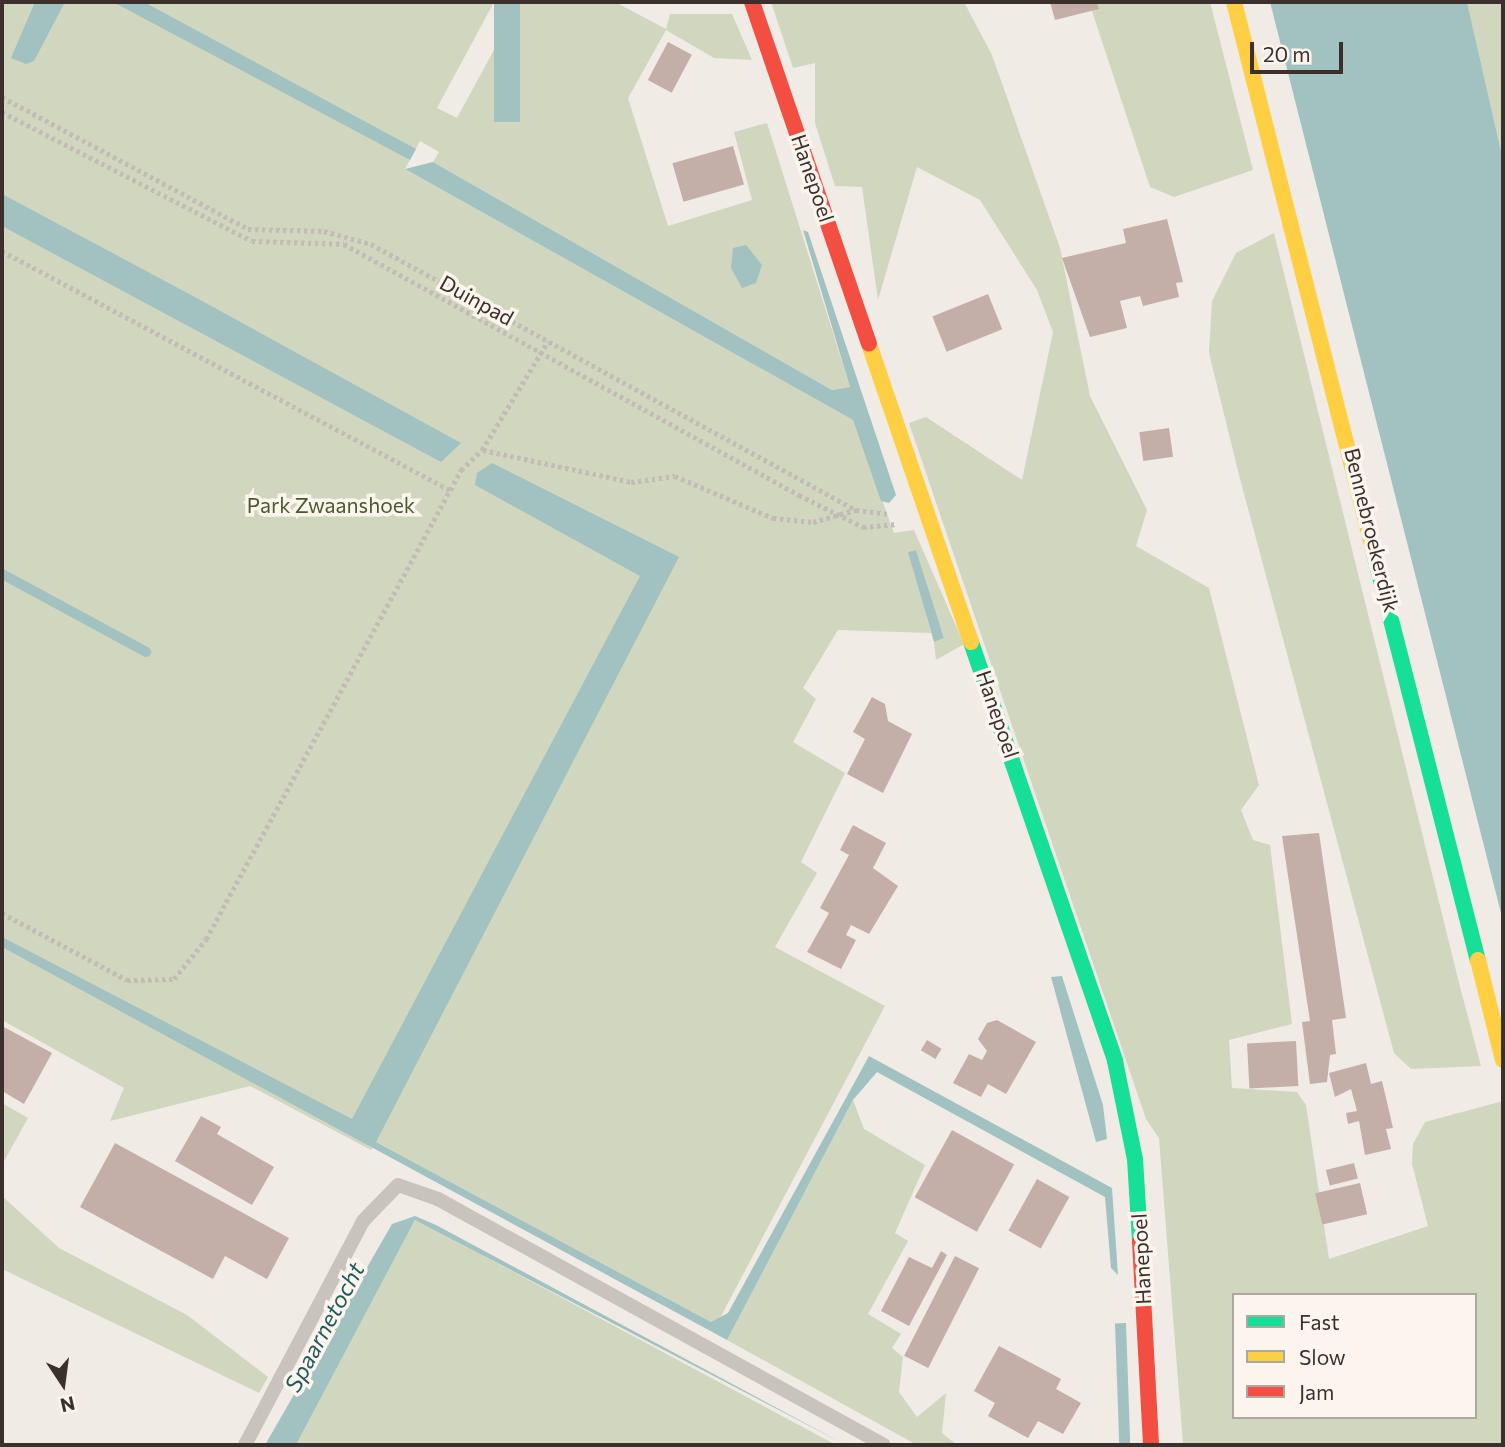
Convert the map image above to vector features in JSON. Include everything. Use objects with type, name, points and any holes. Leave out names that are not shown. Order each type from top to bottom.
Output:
[{"type":"street","name":"Hanepoel","points":[[752,2],[931,514],[1115,1061],[1135,1159],[1151,1445]]},
{"type":"street","name":"Bennebroekerdijk","points":[[1234,2],[1503,1060]]},
{"type":"lane","points":[[245,1445],[363,1221],[398,1185],[438,1199],[884,1445]]},
{"type":"path","points":[[2,97],[248,229],[324,231],[370,244],[856,510],[846,517],[773,518],[675,476],[631,482],[482,450]]},
{"type":"path","name":"Duinpad","points":[[2,112],[252,241],[344,244],[846,517],[876,530],[931,514]]},
{"type":"path","points":[[2,251],[450,490]]},
{"type":"path","points":[[2,913],[127,980],[174,979],[206,939],[450,490],[482,450],[548,341]]},
{"type":"green space","name":"Park Zwaanshoek","points":[[2,2],[494,2],[437,108],[457,118],[520,2],[615,2],[666,29],[670,14],[732,14],[752,60],[714,58],[666,30],[628,98],[668,226],[752,200],[734,132],[767,123],[850,387],[832,390],[433,162],[439,152],[420,141],[405,169],[853,420],[894,533],[914,530],[964,644],[936,660],[934,642],[944,638],[916,550],[909,552],[931,633],[838,630],[803,688],[816,699],[793,742],[845,773],[801,862],[817,873],[775,947],[885,1006],[720,1318],[711,1322],[376,1142],[371,1150],[250,1086],[110,1121],[124,1088],[2,1020]]},
{"type":"green space","points":[[771,2],[964,2],[992,55],[1060,248],[1090,396],[1147,510],[1136,546],[1209,588],[1259,785],[1241,810],[1253,840],[1270,845],[1292,1024],[1229,1040],[1232,1088],[1297,1092],[1306,1105],[1329,1259],[1428,1226],[1412,1164],[1413,1144],[1425,1122],[1503,1101],[1503,1445],[1183,1444],[1159,1138],[1146,1119],[909,423],[926,417],[1022,480],[1053,332],[1037,290],[980,200],[917,167],[878,300],[862,187],[835,186],[815,123],[815,63],[793,68]]},
{"type":"green space","points":[[1089,2],[1210,2],[1253,170],[1174,197],[1150,187]]},
{"type":"green space","points":[[1467,2],[1503,2],[1503,160]]},
{"type":"green space","points":[[1274,233],[1481,1066],[1411,1069],[1394,1053],[1239,475],[1209,353],[1212,301],[1236,253]]},
{"type":"green space","points":[[853,1100],[864,1129],[925,1165],[895,1233],[908,1241],[868,1314],[901,1334],[892,1348],[903,1357],[899,1392],[917,1417],[946,1393],[942,1433],[957,1445],[917,1445],[727,1340]]},
{"type":"green space","points":[[2,1103],[28,1118],[2,1165]]},
{"type":"green space","points":[[2,1196],[59,1248],[187,1315],[268,1377],[259,1393],[2,1269]]},
{"type":"green space","points":[[415,1220],[430,1227],[836,1445],[296,1445]]},
{"type":"water","points":[[35,2],[65,2],[34,61],[26,64],[11,58]]},
{"type":"water","points":[[113,2],[144,2],[416,149],[410,160]]},
{"type":"water","points":[[494,2],[520,2],[520,122],[494,122]]},
{"type":"water","points":[[1270,2],[1467,2],[1503,160],[1503,921]]},
{"type":"water","points":[[433,162],[832,390],[850,387],[803,230],[808,232],[896,495],[889,503],[881,501],[853,420],[405,169]]},
{"type":"water","points":[[2,194],[461,443],[441,462],[2,226]]},
{"type":"water","points":[[746,245],[762,265],[756,283],[742,288],[731,268],[733,248]]},
{"type":"water","points":[[492,463],[679,557],[376,1142],[711,1322],[728,1313],[869,1056],[1112,1188],[1118,1275],[1111,1268],[1105,1197],[877,1072],[853,1100],[727,1340],[2,947],[2,937],[352,1119],[640,576],[475,485],[477,473]]},
{"type":"water","points":[[916,550],[944,638],[934,642],[908,552]]},
{"type":"water","points":[[1062,976],[1103,1105],[1107,1139],[1096,1142],[1051,977]]},
{"type":"water","points":[[415,1216],[846,1445],[415,1220],[296,1445],[265,1445],[392,1224]]},
{"type":"water","points":[[1115,1323],[1126,1323],[1130,1445],[1119,1445]]},
{"type":"building","points":[[1050,2],[1097,2],[1099,9],[1055,20]]},
{"type":"building","points":[[668,42],[692,55],[672,93],[648,80]]},
{"type":"building","points":[[733,146],[744,184],[683,202],[672,163]]},
{"type":"building","points":[[1167,219],[1183,282],[1176,283],[1179,297],[1143,306],[1140,296],[1120,301],[1127,328],[1090,337],[1062,258],[1126,243],[1123,229]]},
{"type":"building","points":[[988,294],[1002,329],[947,352],[932,316]]},
{"type":"building","points":[[1169,428],[1173,457],[1143,461],[1139,432]]},
{"type":"building","points":[[872,697],[885,704],[888,721],[912,734],[883,793],[847,774],[865,739],[853,732]]},
{"type":"building","points":[[853,825],[886,843],[873,868],[898,886],[869,934],[851,925],[846,935],[856,940],[841,969],[807,952],[829,913],[820,908],[849,855],[840,850]]},
{"type":"building","points":[[1319,833],[1346,1018],[1332,1020],[1336,1054],[1330,1055],[1327,1082],[1310,1084],[1302,1022],[1310,1021],[1282,836]]},
{"type":"building","points":[[997,1020],[1036,1042],[1006,1094],[988,1084],[981,1097],[953,1083],[969,1054],[982,1060],[987,1051],[978,1039],[987,1023]]},
{"type":"building","points":[[2,1026],[52,1053],[24,1104],[2,1091]]},
{"type":"building","points":[[927,1040],[942,1049],[935,1059],[921,1050]]},
{"type":"building","points":[[1296,1041],[1298,1086],[1249,1089],[1247,1044]]},
{"type":"building","points":[[1366,1063],[1371,1084],[1382,1081],[1393,1128],[1386,1129],[1391,1149],[1365,1155],[1359,1121],[1348,1124],[1346,1113],[1357,1111],[1351,1089],[1335,1097],[1329,1073]]},
{"type":"building","points":[[201,1116],[221,1127],[217,1134],[274,1167],[252,1205],[175,1161]]},
{"type":"building","points":[[952,1130],[1014,1164],[977,1232],[915,1197]]},
{"type":"building","points":[[115,1143],[289,1238],[267,1279],[225,1256],[213,1279],[80,1207]]},
{"type":"building","points":[[1354,1163],[1358,1179],[1330,1186],[1326,1170]]},
{"type":"building","points":[[1037,1179],[1069,1197],[1041,1249],[1008,1231]]},
{"type":"building","points":[[1360,1183],[1367,1214],[1322,1225],[1315,1193]]},
{"type":"building","points":[[941,1251],[947,1255],[909,1326],[881,1311],[909,1257],[932,1268]]},
{"type":"building","points":[[955,1256],[979,1268],[928,1368],[904,1356]]},
{"type":"building","points":[[999,1346],[1061,1379],[1056,1389],[1081,1403],[1063,1434],[1038,1421],[1028,1438],[988,1416],[995,1403],[974,1391]]},
{"type":"waterway","points":[[2,574],[146,652]]},
{"type":"traffic: fast","points":[[1374,553],[1478,960]]},
{"type":"traffic: fast","points":[[971,642],[1115,1061],[1135,1159],[1140,1241]]},
{"type":"traffic: slow","points":[[1234,2],[1374,553]]},
{"type":"traffic: slow","points":[[869,344],[971,642]]},
{"type":"traffic: slow","points":[[1478,960],[1503,1060]]},
{"type":"traffic: jam","points":[[752,2],[869,344]]},
{"type":"traffic: jam","points":[[1140,1241],[1151,1445]]},
{"type":"water label","name":"Spaarnetocht","points":[[324,1327]]}]
